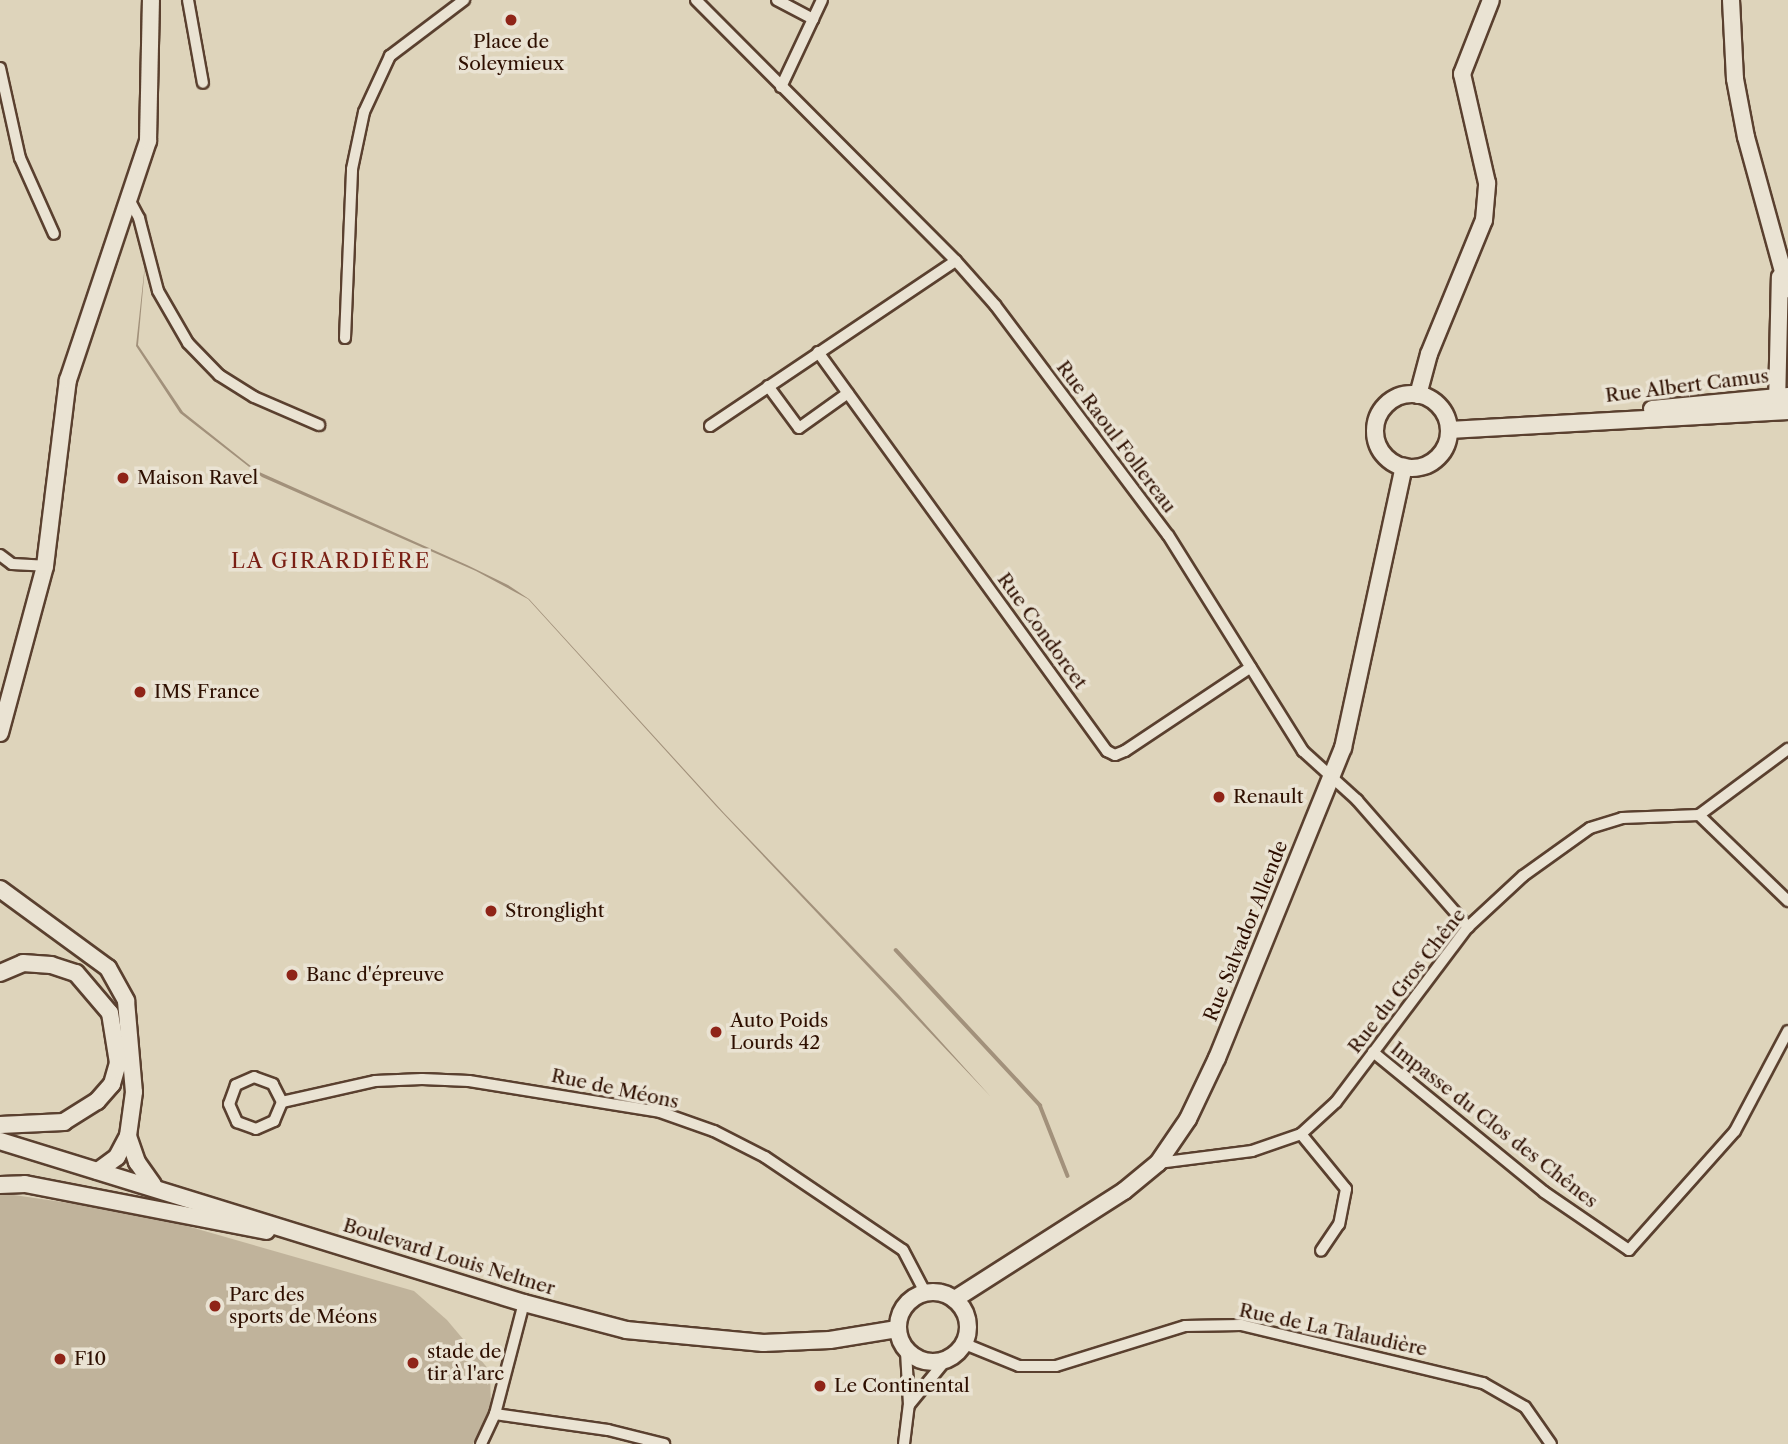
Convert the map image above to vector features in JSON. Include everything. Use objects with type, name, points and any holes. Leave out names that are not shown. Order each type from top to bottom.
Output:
[{"type":"street","points":[[0,733],[45,566],[68,380],[148,141],[151,0]]},
{"type":"street","points":[[152,27],[157,0]]},
{"type":"street","points":[[188,0],[203,83]]},
{"type":"street","points":[[345,338],[352,169],[364,113],[390,56],[464,0]]},
{"type":"street","name":"Rue Raoul Follereau","points":[[696,0],[956,261],[1168,535],[1303,751],[1330,779],[1357,800],[1468,927]]},
{"type":"street","points":[[777,0],[813,19]]},
{"type":"street","points":[[781,87],[822,0]]},
{"type":"street","points":[[1418,395],[1429,354],[1484,220],[1487,183],[1462,74],[1491,0]]},
{"type":"street","points":[[1731,0],[1735,79],[1781,271],[1788,289]]},
{"type":"street","points":[[0,68],[20,158],[54,233]]},
{"type":"street","points":[[130,201],[139,218],[158,291],[188,343],[219,375],[254,397],[318,425]]},
{"type":"street","points":[[710,426],[956,261]]},
{"type":"street","points":[[1781,271],[1783,404]]},
{"type":"street","name":"Rue Condorcet","points":[[818,352],[1107,751],[1115,755],[1125,751],[1251,667]]},
{"type":"street","points":[[768,386],[799,428],[848,393]]},
{"type":"street","points":[[1418,395],[1439,407],[1449,430],[1436,459],[1426,466],[1404,467],[1382,454],[1374,431],[1377,418],[1393,399],[1418,395]]},
{"type":"street","name":"Rue Albert Camus","points":[[1449,430],[1783,404]]},
{"type":"street","name":"Rue Salvador Allende","points":[[955,1299],[1124,1191],[1158,1163],[1188,1119],[1217,1058],[1343,748],[1404,467]]},
{"type":"street","points":[[0,555],[12,564],[45,566]]},
{"type":"street","points":[[1788,749],[1699,815],[1788,901]]},
{"type":"street","name":"Rue du Gros Chêne","points":[[1158,1163],[1252,1151],[1301,1134],[1336,1102],[1468,927],[1523,876],[1590,828],[1622,818],[1699,815]]},
{"type":"street","points":[[0,889],[108,968],[126,1001],[132,1024],[134,1091],[128,1136],[117,1157],[99,1171]]},
{"type":"street","points":[[0,973],[23,963],[51,965],[76,974],[110,1013],[118,1063],[112,1084],[97,1101],[64,1122],[0,1125]]},
{"type":"street","name":"Impasse du Clos des Chênes","points":[[1373,1052],[1544,1192],[1629,1250],[1735,1131],[1788,1031]]},
{"type":"street","points":[[254,1077],[273,1084],[282,1102],[274,1121],[256,1129],[237,1122],[229,1104],[236,1085],[254,1077]]},
{"type":"street","name":"Rue de Méons","points":[[282,1102],[375,1081],[422,1079],[469,1081],[660,1112],[714,1131],[765,1157],[906,1252],[925,1292]]},
{"type":"street","points":[[1301,1134],[1346,1189],[1339,1224],[1321,1251]]},
{"type":"street","points":[[128,1136],[137,1162],[153,1185]]},
{"type":"street","name":"Boulevard Louis Neltner","points":[[0,1141],[153,1185],[340,1247],[524,1303],[626,1329],[697,1339],[777,1343],[897,1329]]},
{"type":"street","points":[[0,1185],[25,1184],[340,1247]]},
{"type":"street","points":[[904,1444],[909,1405],[906,1351],[897,1329],[902,1309],[925,1292],[955,1299],[967,1317],[965,1344],[946,1360],[909,1405]]},
{"type":"street","points":[[481,1444],[495,1414],[524,1303]]},
{"type":"street","name":"Rue de La Talaudière","points":[[965,1344],[1018,1366],[1056,1366],[1185,1326],[1241,1325],[1483,1383],[1525,1407],[1551,1444]]},
{"type":"street","points":[[906,1351],[928,1362],[946,1360]]},
{"type":"street","points":[[495,1414],[608,1430],[664,1444]]},
{"type":"shaded area","points":[[138,207],[147,215],[146,255],[145,222]]},
{"type":"shaded area","points":[[146,257],[138,345],[183,412],[257,471],[467,565],[508,585],[529,599],[724,813],[899,995],[991,1097],[716,806],[528,599],[476,571],[262,477],[180,413],[136,346]]},
{"type":"shaded area","name":"Parc des sports de Méons","points":[[0,1193],[145,1214],[414,1291],[447,1320],[490,1371],[491,1409],[473,1444],[0,1444]]},
{"type":"waterway","points":[[896,950],[1040,1105],[1068,1176]]},
{"type":"place","name":"Place de Soleymieux","points":[[511,20]]},
{"type":"place","name":"Maison Ravel","points":[[123,478]]},
{"type":"place","name":"IMS France","points":[[140,692]]},
{"type":"place","name":"Renault","points":[[1219,797]]},
{"type":"place","name":"Stronglight","points":[[491,911]]},
{"type":"place","name":"Banc d'épreuve","points":[[292,975]]},
{"type":"place","name":"Auto Poids Lourds 42","points":[[716,1032]]},
{"type":"place","name":"Parc des sports de Méons","points":[[215,1306]]},
{"type":"place","name":"F10","points":[[60,1359]]},
{"type":"place","name":"stade de tir à l'arc","points":[[413,1363]]},
{"type":"place","name":"Le Continental","points":[[820,1386]]},
{"type":"district","name":"LA GIRARDIÈRE","points":[[331,561]]}]
